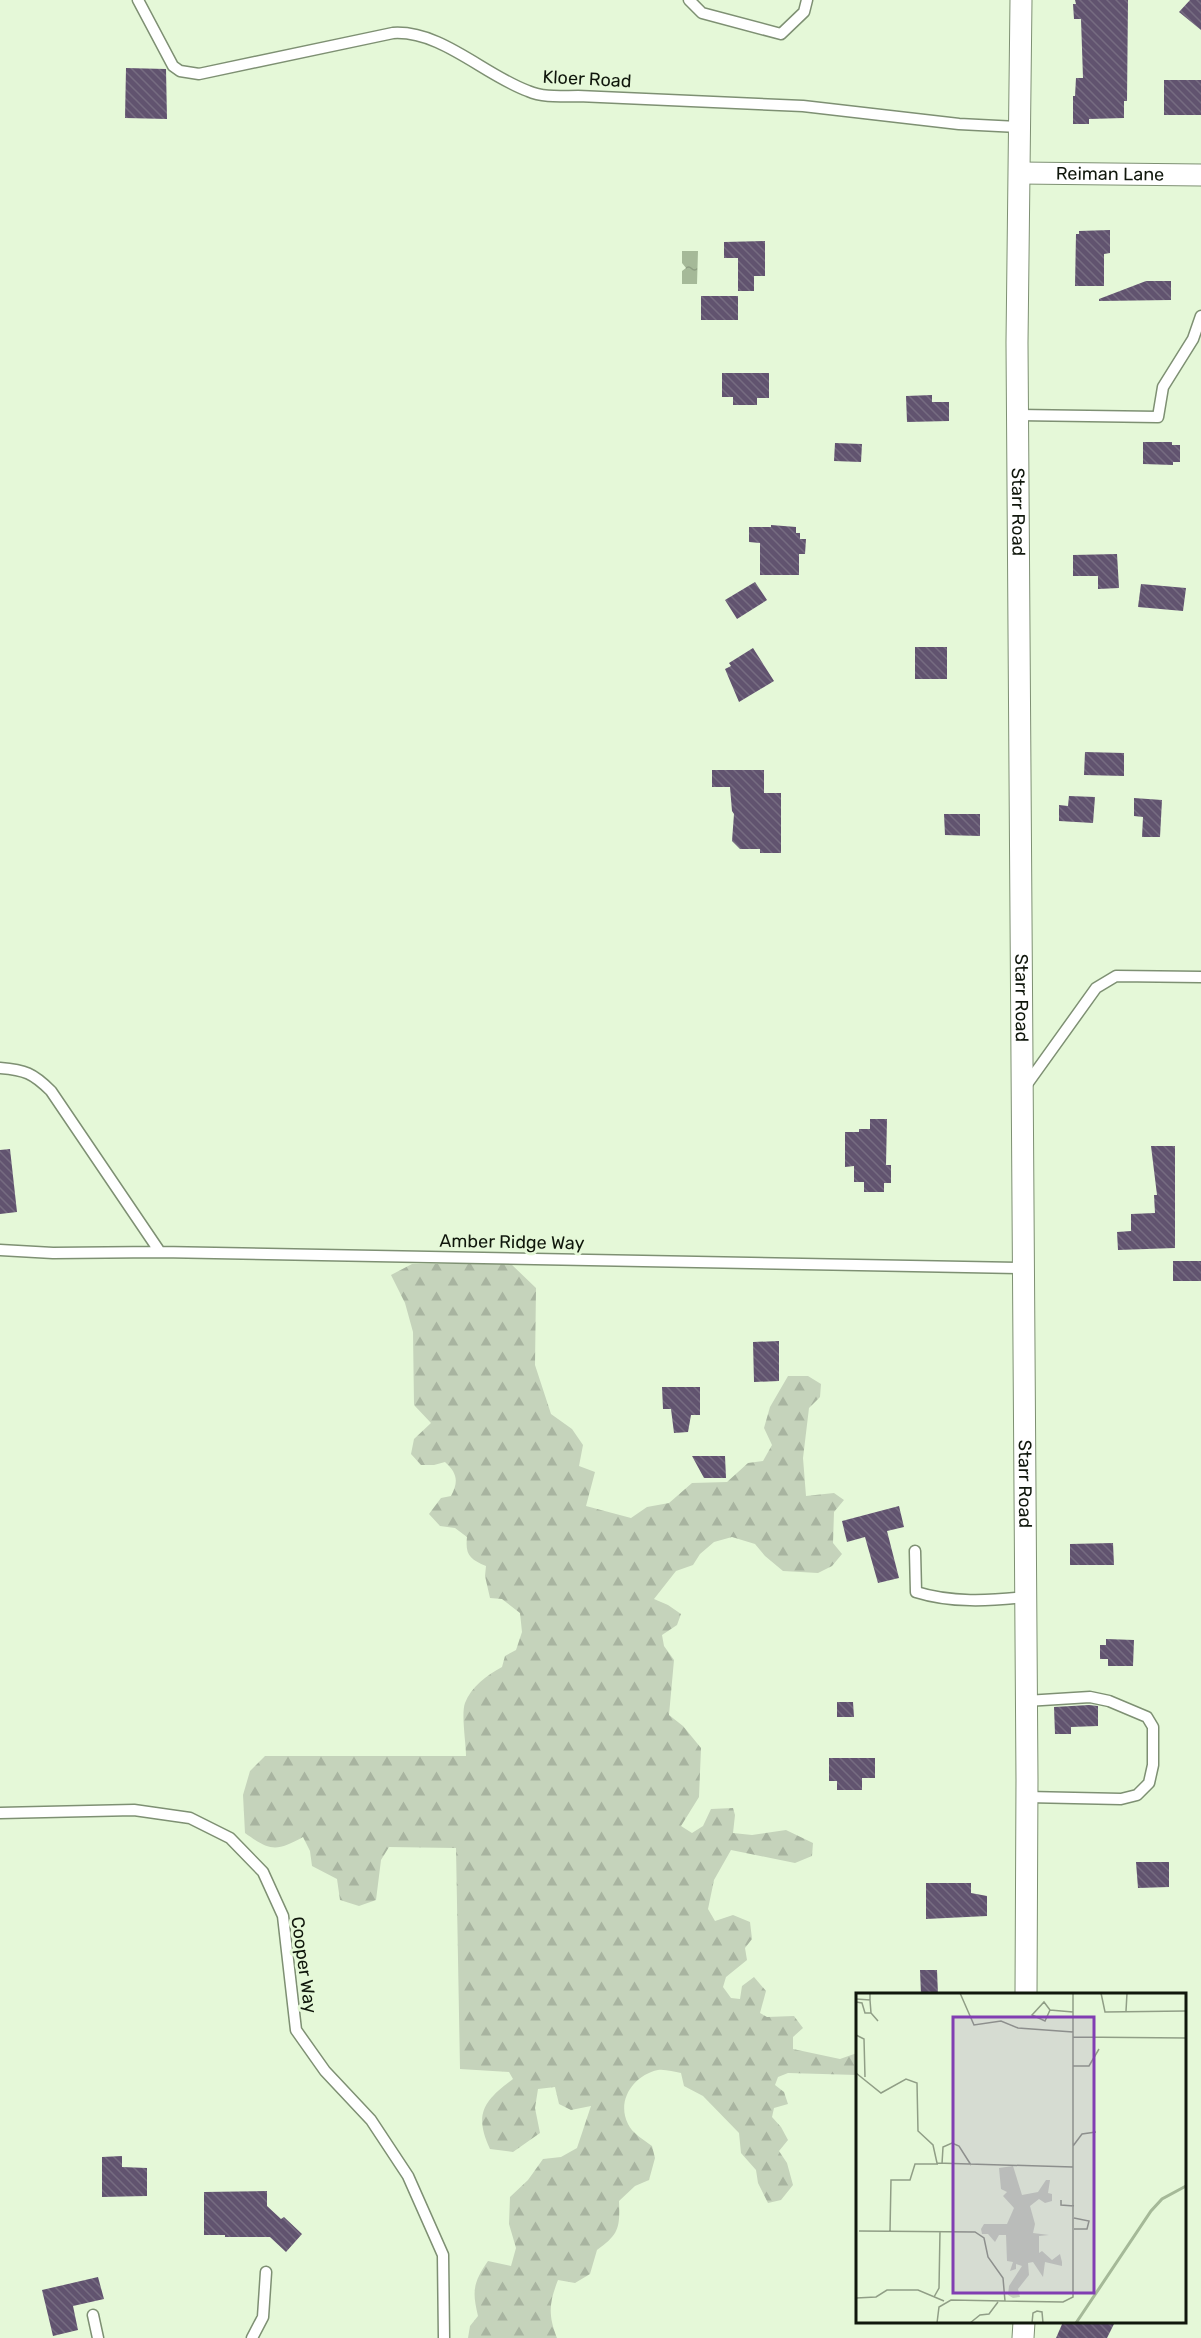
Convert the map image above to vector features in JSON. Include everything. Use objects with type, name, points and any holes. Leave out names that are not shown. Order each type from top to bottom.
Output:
[{"type":"street","name":"Starr Road","points":[[1021,0],[1018,415],[1027,1797],[1026,1993]]},
{"type":"street","name":"Reiman Lane","points":[[1020,173],[1201,174]]},
{"type":"street","points":[[1023,2338],[1024,2323]]},
{"type":"lane","name":"Kloer Road","points":[[138,0],[173,66],[188,73],[199,74],[406,32],[436,42],[528,92],[551,96],[803,106],[959,124],[1020,127]]},
{"type":"lane","points":[[689,0],[702,13],[781,34],[804,12],[807,0]]},
{"type":"lane","points":[[1018,415],[1158,417],[1163,387],[1193,339],[1201,316]]},
{"type":"lane","points":[[1021,1092],[1095,988],[1116,976],[1201,976]]},
{"type":"lane","points":[[0,1068],[21,1070],[37,1077],[51,1091],[160,1252]]},
{"type":"lane","name":"Amber Ridge Way","points":[[0,1250],[53,1253],[160,1252],[1023,1268]]},
{"type":"lane","points":[[915,1551],[916,1592],[934,1598],[991,1600],[1025,1597]]},
{"type":"lane","points":[[1026,1701],[1090,1697],[1139,1713],[1147,1717],[1153,1726],[1153,1765],[1149,1783],[1137,1795],[1121,1799],[1027,1797]]},
{"type":"lane","name":"Cooper Way","points":[[0,1813],[134,1810],[190,1818],[230,1838],[263,1872],[283,1916],[296,2030],[325,2071],[371,2120],[408,2176],[443,2255],[444,2338]]},
{"type":"lane","points":[[252,2338],[263,2317],[266,2272]]},
{"type":"lane","points":[[93,2315],[98,2338]]},
{"type":"green space","points":[[412,1264],[511,1264],[536,1288],[535,1365],[551,1414],[572,1429],[583,1445],[579,1466],[595,1472],[586,1506],[631,1518],[647,1507],[669,1503],[692,1483],[727,1482],[748,1463],[763,1461],[772,1445],[764,1428],[770,1407],[788,1376],[808,1376],[821,1384],[820,1397],[809,1408],[803,1458],[806,1496],[834,1493],[844,1500],[834,1512],[833,1543],[842,1554],[832,1566],[818,1573],[783,1571],[755,1544],[732,1537],[714,1542],[700,1554],[693,1565],[676,1571],[654,1599],[681,1614],[677,1625],[662,1635],[664,1646],[674,1660],[669,1715],[683,1726],[701,1748],[699,1797],[681,1826],[692,1833],[703,1826],[711,1809],[733,1808],[735,1815],[733,1833],[752,1835],[786,1830],[813,1843],[812,1856],[795,1863],[731,1850],[714,1880],[708,1909],[715,1921],[733,1915],[750,1922],[752,1939],[745,1948],[747,1960],[726,1977],[723,1987],[731,1998],[740,1999],[742,1986],[754,1977],[766,1991],[760,2013],[767,2017],[794,2016],[803,2028],[793,2037],[793,2049],[840,2059],[856,2053],[856,2075],[788,2073],[778,2077],[775,2085],[784,2092],[788,2104],[774,2108],[772,2117],[788,2140],[779,2151],[787,2163],[793,2185],[781,2200],[768,2203],[758,2183],[756,2170],[741,2153],[739,2133],[703,2096],[684,2086],[681,2073],[658,2070],[649,2073],[635,2083],[626,2098],[625,2115],[632,2130],[652,2146],[655,2158],[649,2180],[635,2186],[619,2201],[617,2230],[597,2250],[590,2274],[575,2283],[558,2280],[551,2309],[557,2338],[468,2338],[470,2326],[478,2316],[475,2287],[483,2269],[488,2261],[511,2266],[516,2248],[509,2224],[510,2197],[528,2180],[543,2159],[561,2157],[577,2148],[591,2106],[571,2110],[559,2104],[555,2087],[538,2089],[535,2108],[540,2133],[513,2152],[490,2149],[482,2126],[482,2117],[489,2101],[513,2079],[509,2072],[460,2069],[456,1848],[389,1847],[381,1860],[376,1900],[359,1906],[340,1900],[337,1879],[312,1866],[310,1851],[303,1837],[286,1845],[273,1847],[245,1833],[243,1795],[250,1771],[265,1756],[466,1756],[465,1703],[475,1687],[502,1667],[505,1656],[516,1650],[522,1632],[520,1613],[502,1599],[490,1598],[485,1576],[486,1566],[470,1556],[467,1537],[455,1528],[440,1526],[429,1514],[441,1498],[451,1496],[456,1478],[445,1462],[421,1465],[411,1454],[414,1439],[431,1423],[414,1405],[413,1332],[405,1303],[391,1275]]},
{"type":"water","points":[[682,251],[698,251],[697,284],[682,284],[682,271],[686,268],[682,263]]},
{"type":"building","points":[[1075,0],[1128,0],[1127,101],[1124,101],[1124,118],[1089,119],[1089,124],[1073,124],[1073,96],[1075,96],[1076,78],[1083,78],[1081,19],[1074,19]]},
{"type":"building","points":[[1190,0],[1201,0],[1201,30],[1179,12]]},
{"type":"building","points":[[126,68],[166,69],[167,119],[125,118]]},
{"type":"building","points":[[1164,80],[1201,80],[1201,115],[1164,115]]},
{"type":"building","points":[[1110,230],[1110,253],[1104,254],[1104,286],[1075,286],[1076,234],[1079,234],[1079,231]]},
{"type":"building","points":[[765,241],[765,276],[754,276],[754,291],[738,291],[738,258],[724,258],[724,242]]},
{"type":"building","points":[[1146,281],[1171,281],[1171,300],[1099,301],[1099,299]]},
{"type":"building","points":[[701,296],[738,296],[738,320],[701,320]]},
{"type":"building","points":[[722,373],[769,373],[769,398],[757,398],[757,405],[733,405],[733,397],[722,397]]},
{"type":"building","points":[[932,395],[932,402],[949,402],[949,421],[907,422],[906,396]]},
{"type":"building","points":[[1143,442],[1172,442],[1172,445],[1180,445],[1180,462],[1173,462],[1173,465],[1143,464]]},
{"type":"building","points":[[835,443],[862,444],[861,462],[834,461]]},
{"type":"building","points":[[771,525],[796,527],[796,533],[800,533],[800,539],[806,539],[805,554],[799,554],[799,575],[760,575],[760,543],[749,542],[749,527],[771,527]]},
{"type":"building","points":[[1117,554],[1119,588],[1098,589],[1098,576],[1073,576],[1073,555]]},
{"type":"building","points":[[755,582],[767,600],[737,619],[725,600]]},
{"type":"building","points":[[1141,584],[1186,588],[1183,611],[1138,607]]},
{"type":"building","points":[[915,647],[947,647],[947,679],[915,679]]},
{"type":"building","points":[[753,648],[774,681],[739,702],[725,669],[731,666],[729,663]]},
{"type":"building","points":[[1085,752],[1124,753],[1124,776],[1084,775]]},
{"type":"building","points":[[712,770],[764,770],[764,793],[781,793],[781,853],[760,853],[760,849],[740,849],[732,841],[734,814],[730,787],[712,787]]},
{"type":"building","points":[[1069,796],[1095,797],[1093,823],[1059,821],[1059,805],[1068,806]]},
{"type":"building","points":[[1134,798],[1162,800],[1160,837],[1142,837],[1143,817],[1134,816]]},
{"type":"building","points":[[944,814],[980,814],[980,836],[945,835]]},
{"type":"building","points":[[870,1119],[887,1119],[886,1165],[891,1165],[891,1183],[884,1183],[884,1192],[864,1192],[864,1182],[854,1182],[854,1166],[845,1167],[845,1132],[870,1129]]},
{"type":"building","points":[[1151,1146],[1175,1146],[1175,1248],[1118,1250],[1117,1232],[1131,1231],[1131,1214],[1155,1213],[1154,1195],[1157,1195]]},
{"type":"building","points":[[10,1149],[17,1212],[0,1214],[0,1150]]},
{"type":"building","points":[[1173,1261],[1201,1261],[1201,1281],[1173,1281]]},
{"type":"building","points":[[779,1341],[779,1381],[754,1382],[753,1342]]},
{"type":"building","points":[[662,1387],[700,1387],[700,1415],[691,1415],[688,1432],[674,1433],[671,1409],[663,1409]]},
{"type":"building","points":[[692,1456],[725,1456],[726,1478],[704,1478]]},
{"type":"building","points":[[899,1506],[904,1527],[887,1531],[899,1578],[878,1583],[865,1537],[847,1542],[842,1521]]},
{"type":"building","points":[[1113,1543],[1114,1565],[1070,1565],[1070,1544]]},
{"type":"building","points":[[1106,1639],[1134,1640],[1133,1666],[1108,1666],[1108,1659],[1100,1659],[1100,1645],[1106,1645]]},
{"type":"building","points":[[837,1702],[853,1702],[854,1717],[837,1717]]},
{"type":"building","points":[[1098,1706],[1098,1726],[1071,1727],[1071,1734],[1055,1734],[1054,1707]]},
{"type":"building","points":[[829,1758],[875,1758],[875,1778],[862,1778],[862,1790],[837,1790],[837,1781],[829,1781]]},
{"type":"building","points":[[1136,1862],[1169,1862],[1169,1887],[1138,1888]]},
{"type":"building","points":[[926,1883],[971,1883],[971,1893],[987,1896],[987,1916],[926,1919]]},
{"type":"building","points":[[920,1970],[937,1970],[938,1993],[921,1993]]},
{"type":"building","points":[[122,2156],[122,2167],[147,2168],[147,2196],[102,2197],[102,2157]]},
{"type":"building","points":[[267,2191],[267,2206],[281,2219],[284,2217],[302,2234],[286,2252],[270,2237],[204,2235],[204,2192]]},
{"type":"building","points":[[98,2277],[104,2299],[73,2306],[78,2330],[53,2336],[42,2290]]},
{"type":"building","points":[[1063,2323],[1114,2323],[1107,2338],[1056,2338]]}]
